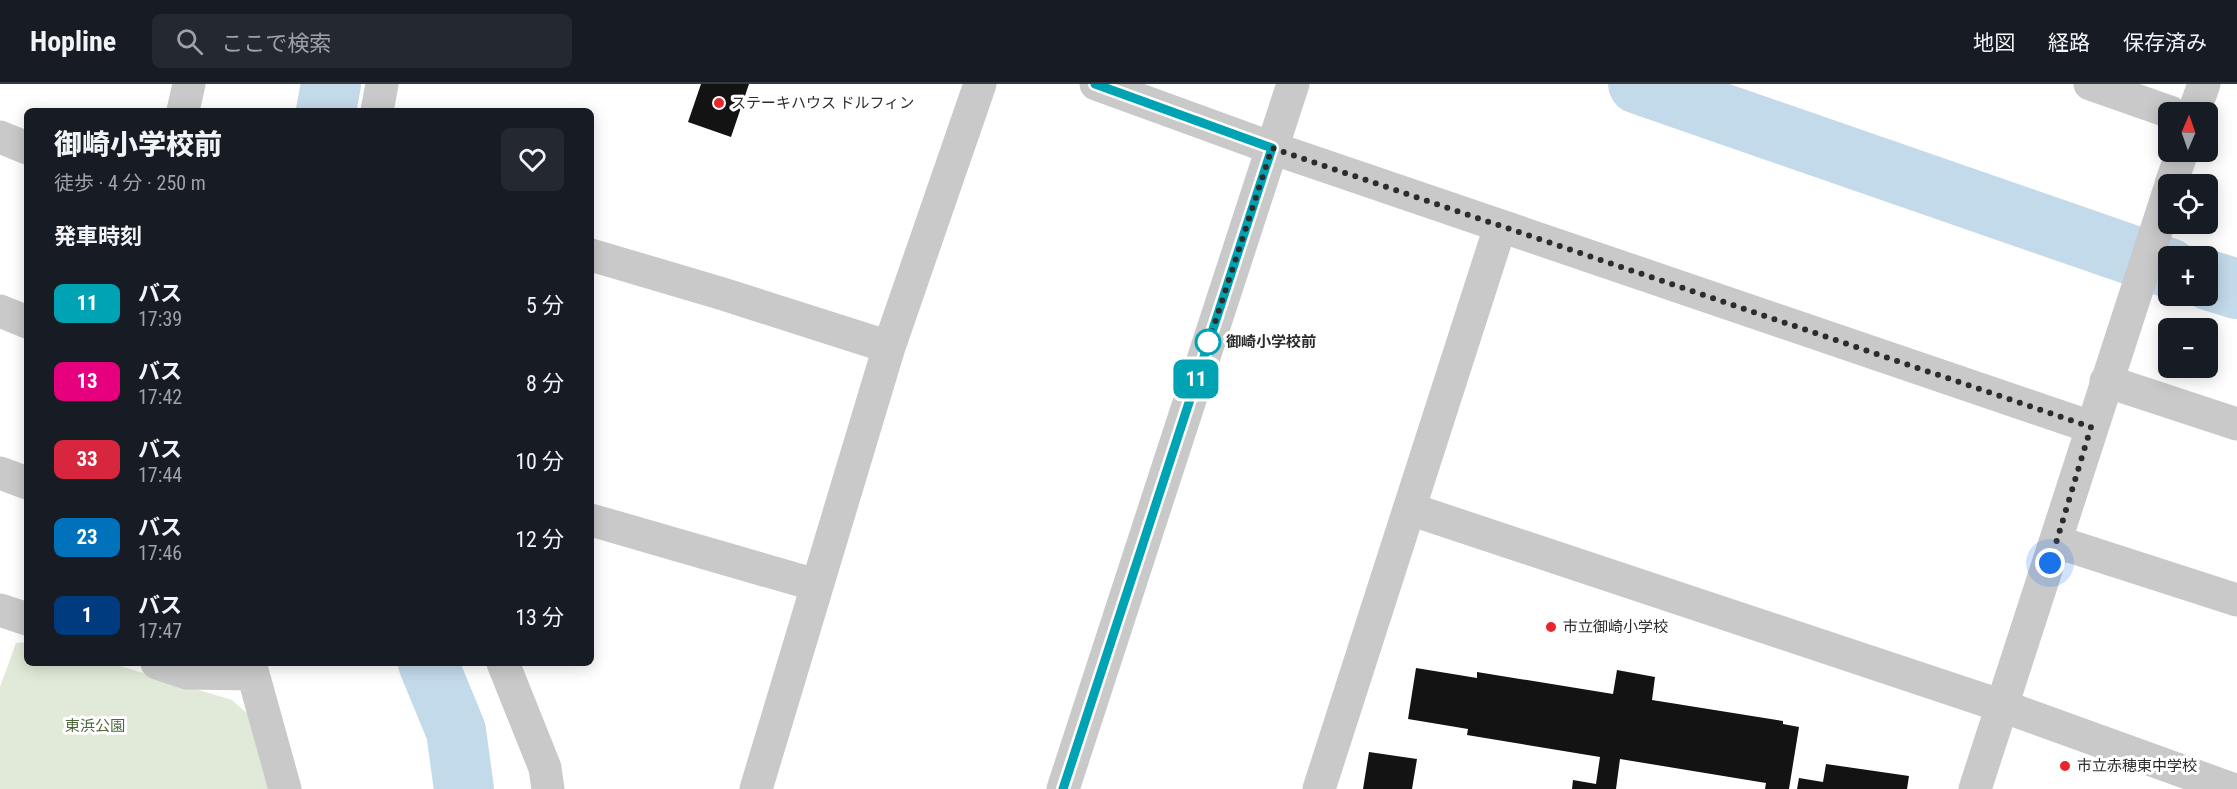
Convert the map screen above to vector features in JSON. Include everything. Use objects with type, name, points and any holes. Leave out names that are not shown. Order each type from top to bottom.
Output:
[{"type":"street","points":[[184,108],[189,84]]},
{"type":"street","points":[[378,108],[382,84]]},
{"type":"street","points":[[756,789],[889,347],[980,84]]},
{"type":"street","points":[[1096,84],[1500,227],[2091,427]]},
{"type":"street","points":[[1063,789],[1293,84]]},
{"type":"street","points":[[2090,84],[2158,108]]},
{"type":"street","points":[[2198,102],[2204,84]]},
{"type":"street","points":[[0,137],[24,147]]},
{"type":"street","points":[[1975,789],[2158,225]]},
{"type":"street","points":[[1319,789],[1500,227]]},
{"type":"street","points":[[594,256],[889,347]]},
{"type":"street","points":[[0,311],[24,321]]},
{"type":"street","points":[[2106,381],[2237,424]]},
{"type":"street","points":[[0,473],[24,482]]},
{"type":"street","points":[[1410,509],[2002,706],[2232,789]]},
{"type":"street","points":[[594,521],[816,585]]},
{"type":"street","points":[[2057,542],[2237,600]]},
{"type":"street","points":[[166,666],[187,673],[252,668],[285,789]]},
{"type":"street","points":[[504,666],[545,768],[548,789]]},
{"type":"green space","name":"東浜公園","points":[[24,642],[24,666],[120,666],[232,700],[250,716],[271,789],[0,789],[0,687],[16,643]]},
{"type":"building","name":"ステーキハウス ドルフィン","points":[[701,84],[749,84],[731,137],[688,122]]},
{"type":"building","points":[[1416,668],[1477,678],[1477,672],[1613,694],[1617,670],[1655,677],[1652,700],[1783,721],[1783,724],[1799,727],[1789,789],[1765,789],[1766,783],[1620,759],[1616,789],[1572,789],[1573,780],[1596,784],[1600,757],[1467,735],[1468,729],[1408,719]]},
{"type":"building","points":[[1369,752],[1417,759],[1412,789],[1363,789]]},
{"type":"building","points":[[1826,764],[1909,776],[1907,789],[1797,789],[1799,778],[1823,782]]},
{"type":"waterway","points":[[327,108],[331,84]]},
{"type":"waterway","points":[[1638,84],[2158,264]]},
{"type":"waterway","points":[[2218,283],[2237,289]]},
{"type":"waterway","points":[[429,666],[456,731],[464,789]]},
{"type":"bus line","name":"11","points":[[1063,789],[1272,148],[1095,84]]},
{"type":"place","name":"ステーキハウス ドルフィン","points":[[719,103]]},
{"type":"place","name":"御崎小学校前","points":[[1208,342]]},
{"type":"place","name":"市立御崎小学校","points":[[1551,627]]},
{"type":"place","name":"市立赤穂東中学校","points":[[2065,766]]},
{"type":"route","points":[[1208,342],[1207,347],[1272,148],[2091,427],[2050,563]]}]
